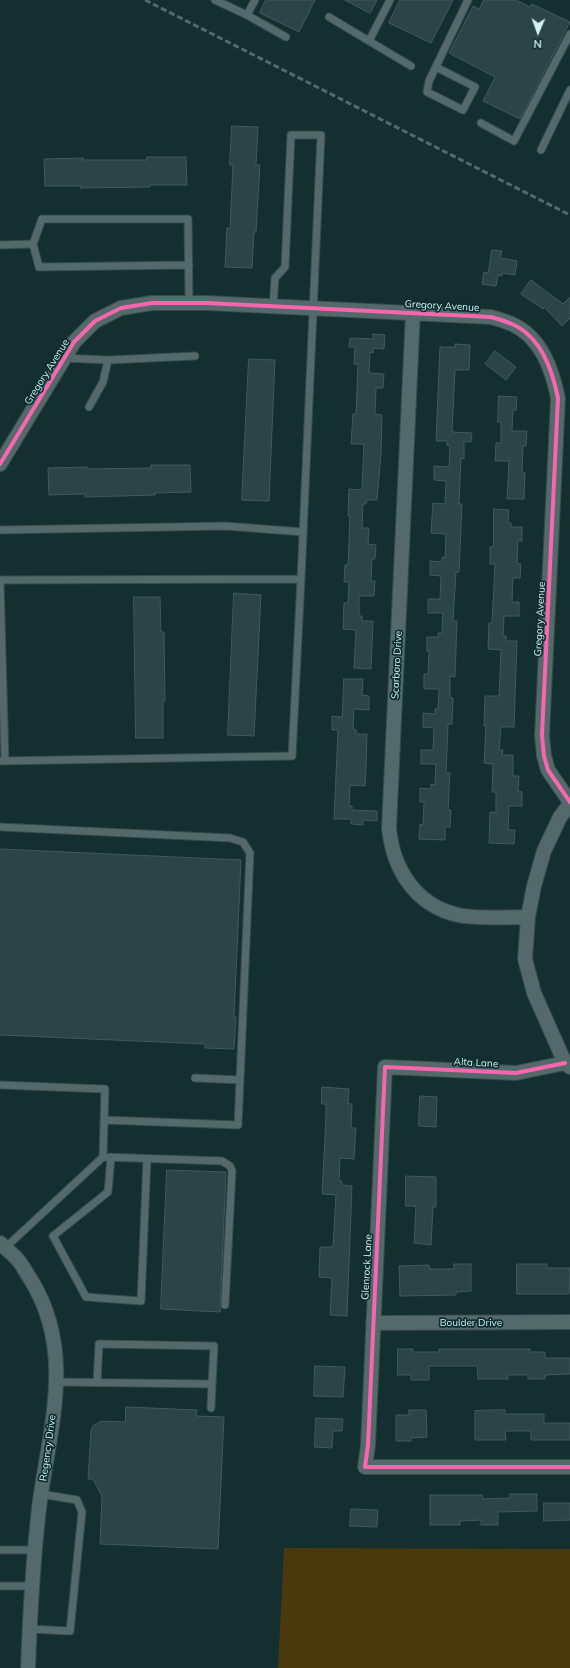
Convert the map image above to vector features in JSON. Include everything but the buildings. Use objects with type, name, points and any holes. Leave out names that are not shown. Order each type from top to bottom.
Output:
[{"type":"street","name":"Gregory Avenue","points":[[0,464],[5,444],[74,342],[95,321],[122,308],[152,303],[189,302],[314,307],[491,317],[512,324],[534,341],[548,361],[558,398],[542,735],[544,756],[548,770],[570,803]]},
{"type":"street","name":"Scarboro Drive","points":[[413,312],[389,828],[392,847],[398,867],[411,886],[420,896],[440,908],[465,916],[528,917]]},
{"type":"street","points":[[568,1065],[534,993],[525,959],[528,917],[534,886],[544,851],[560,817],[570,803]]},
{"type":"street","name":"Alta Lane","points":[[385,1067],[516,1073],[568,1065]]},
{"type":"street","name":"Glenrock Lane","points":[[385,1067],[368,1445],[365,1467],[570,1467]]},
{"type":"street","name":"Regency Drive","points":[[2,1246],[18,1260],[37,1290],[44,1306],[54,1341],[57,1371],[35,1550],[29,1629],[28,1668]]},
{"type":"street","name":"Boulder Drive","points":[[373,1323],[570,1322]]},
{"type":"lane","points":[[215,0],[247,15],[286,37]]},
{"type":"lane","points":[[247,15],[255,0]]},
{"type":"lane","points":[[369,41],[390,0]]},
{"type":"lane","points":[[436,67],[475,87],[463,110],[427,92],[429,81],[468,0]]},
{"type":"lane","points":[[329,17],[411,66]]},
{"type":"lane","points":[[481,123],[514,141],[570,34]]},
{"type":"lane","points":[[541,150],[570,90]]},
{"type":"lane","points":[[273,306],[275,278],[285,267],[291,135],[321,135],[314,307],[301,579],[292,756],[3,761],[0,580],[301,579]]},
{"type":"lane","points":[[189,266],[39,267],[33,244],[42,219],[188,219],[189,266],[189,302]]},
{"type":"lane","points":[[0,245],[33,244]]},
{"type":"lane","points":[[64,358],[108,360],[195,356]]},
{"type":"lane","points":[[89,407],[104,382],[108,360]]},
{"type":"lane","points":[[0,530],[225,526],[303,532]]},
{"type":"lane","points":[[0,827],[230,838],[244,842],[250,853],[238,1125],[104,1120]]},
{"type":"lane","points":[[195,1078],[240,1080]]},
{"type":"lane","points":[[0,1085],[105,1090],[103,1157]]},
{"type":"lane","points":[[2,1246],[103,1157],[222,1161],[230,1166],[232,1171],[225,1305]]},
{"type":"lane","points":[[111,1157],[108,1192],[53,1236],[86,1297],[141,1302],[147,1159]]},
{"type":"lane","points":[[97,1382],[99,1344],[214,1346],[211,1408]]},
{"type":"lane","points":[[56,1382],[212,1384]]},
{"type":"lane","points":[[29,1629],[70,1631],[82,1512],[77,1500],[41,1494]]},
{"type":"lane","points":[[0,1550],[35,1550]]},
{"type":"lane","points":[[0,1586],[32,1586]]},
{"type":"shaded area","points":[[284,1548],[570,1549],[570,1668],[278,1668]]},
{"type":"railway","points":[[145,0],[570,215]]},
{"type":"cycle path","points":[[0,464],[74,342],[95,321],[121,308],[152,303],[207,303],[491,317],[509,323],[522,330],[531,337],[544,355],[558,398],[542,735],[544,756],[548,770],[570,802]]},
{"type":"cycle path","points":[[565,1063],[516,1073],[385,1067],[368,1445],[365,1467],[570,1467]]}]
